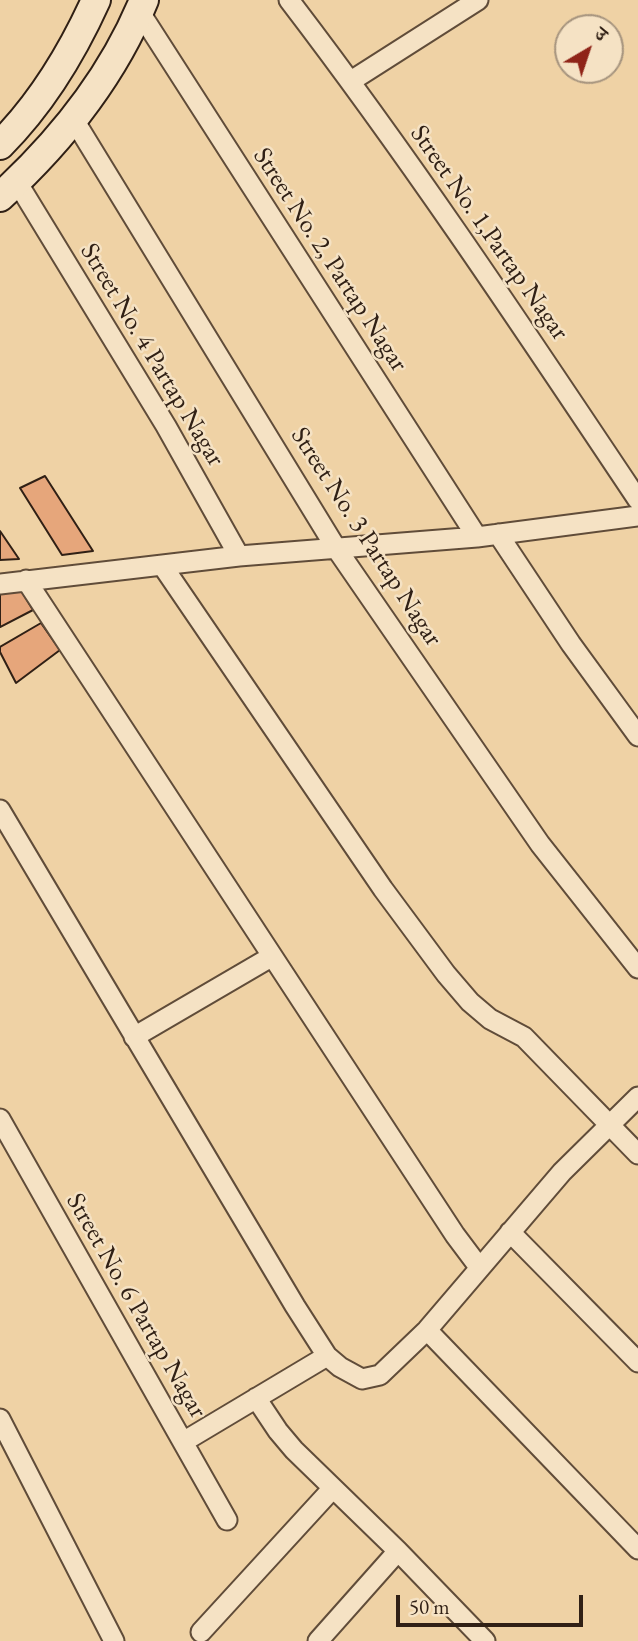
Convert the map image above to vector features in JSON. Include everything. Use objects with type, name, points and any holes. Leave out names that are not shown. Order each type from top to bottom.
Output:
[{"type":"street","points":[[0,145],[21,123],[52,82],[96,0]]},
{"type":"street","name":"Street No. 1,Partap Nagar","points":[[289,0],[351,81],[461,235],[638,500]]},
{"type":"street","points":[[351,81],[478,0]]},
{"type":"street","points":[[8,189],[74,120],[108,70],[142,5]]},
{"type":"street","name":"Street No. 2, Partap Nagar","points":[[142,5],[477,537]]},
{"type":"street","name":"Street No. 3 Partap Nagar","points":[[74,120],[336,548],[540,844],[638,968]]},
{"type":"street","name":"Street No. 4 Partap Nagar","points":[[8,189],[166,426],[239,556]]},
{"type":"street","points":[[0,583],[239,556],[477,537],[638,516]]},
{"type":"street","points":[[498,534],[571,644],[638,736]]},
{"type":"street","points":[[162,565],[383,889],[446,974],[470,1002],[490,1019],[524,1037],[638,1154]]},
{"type":"street","points":[[26,580],[271,957],[455,1235],[479,1267]]},
{"type":"street","points":[[0,810],[295,1306],[327,1356],[362,1379],[380,1375],[427,1330],[562,1172],[608,1123],[638,1097]]},
{"type":"street","points":[[134,1037],[271,957]]},
{"type":"street","name":"Street No. 6 Partap Nagar","points":[[0,1119],[227,1520]]},
{"type":"street","points":[[509,1232],[638,1362]]},
{"type":"street","points":[[427,1330],[638,1549]]},
{"type":"street","points":[[183,1442],[327,1356]]},
{"type":"street","points":[[256,1398],[278,1431],[485,1641]]},
{"type":"street","points":[[0,1419],[114,1641]]},
{"type":"street","points":[[201,1632],[332,1488]]},
{"type":"street","points":[[318,1641],[398,1551]]},
{"type":"building","points":[[45,476],[93,551],[62,555],[20,488]]},
{"type":"building","points":[[0,531],[19,559],[0,560]]},
{"type":"building","points":[[21,590],[33,610],[0,627],[0,593]]},
{"type":"building","points":[[41,623],[60,650],[16,683],[0,647]]}]
